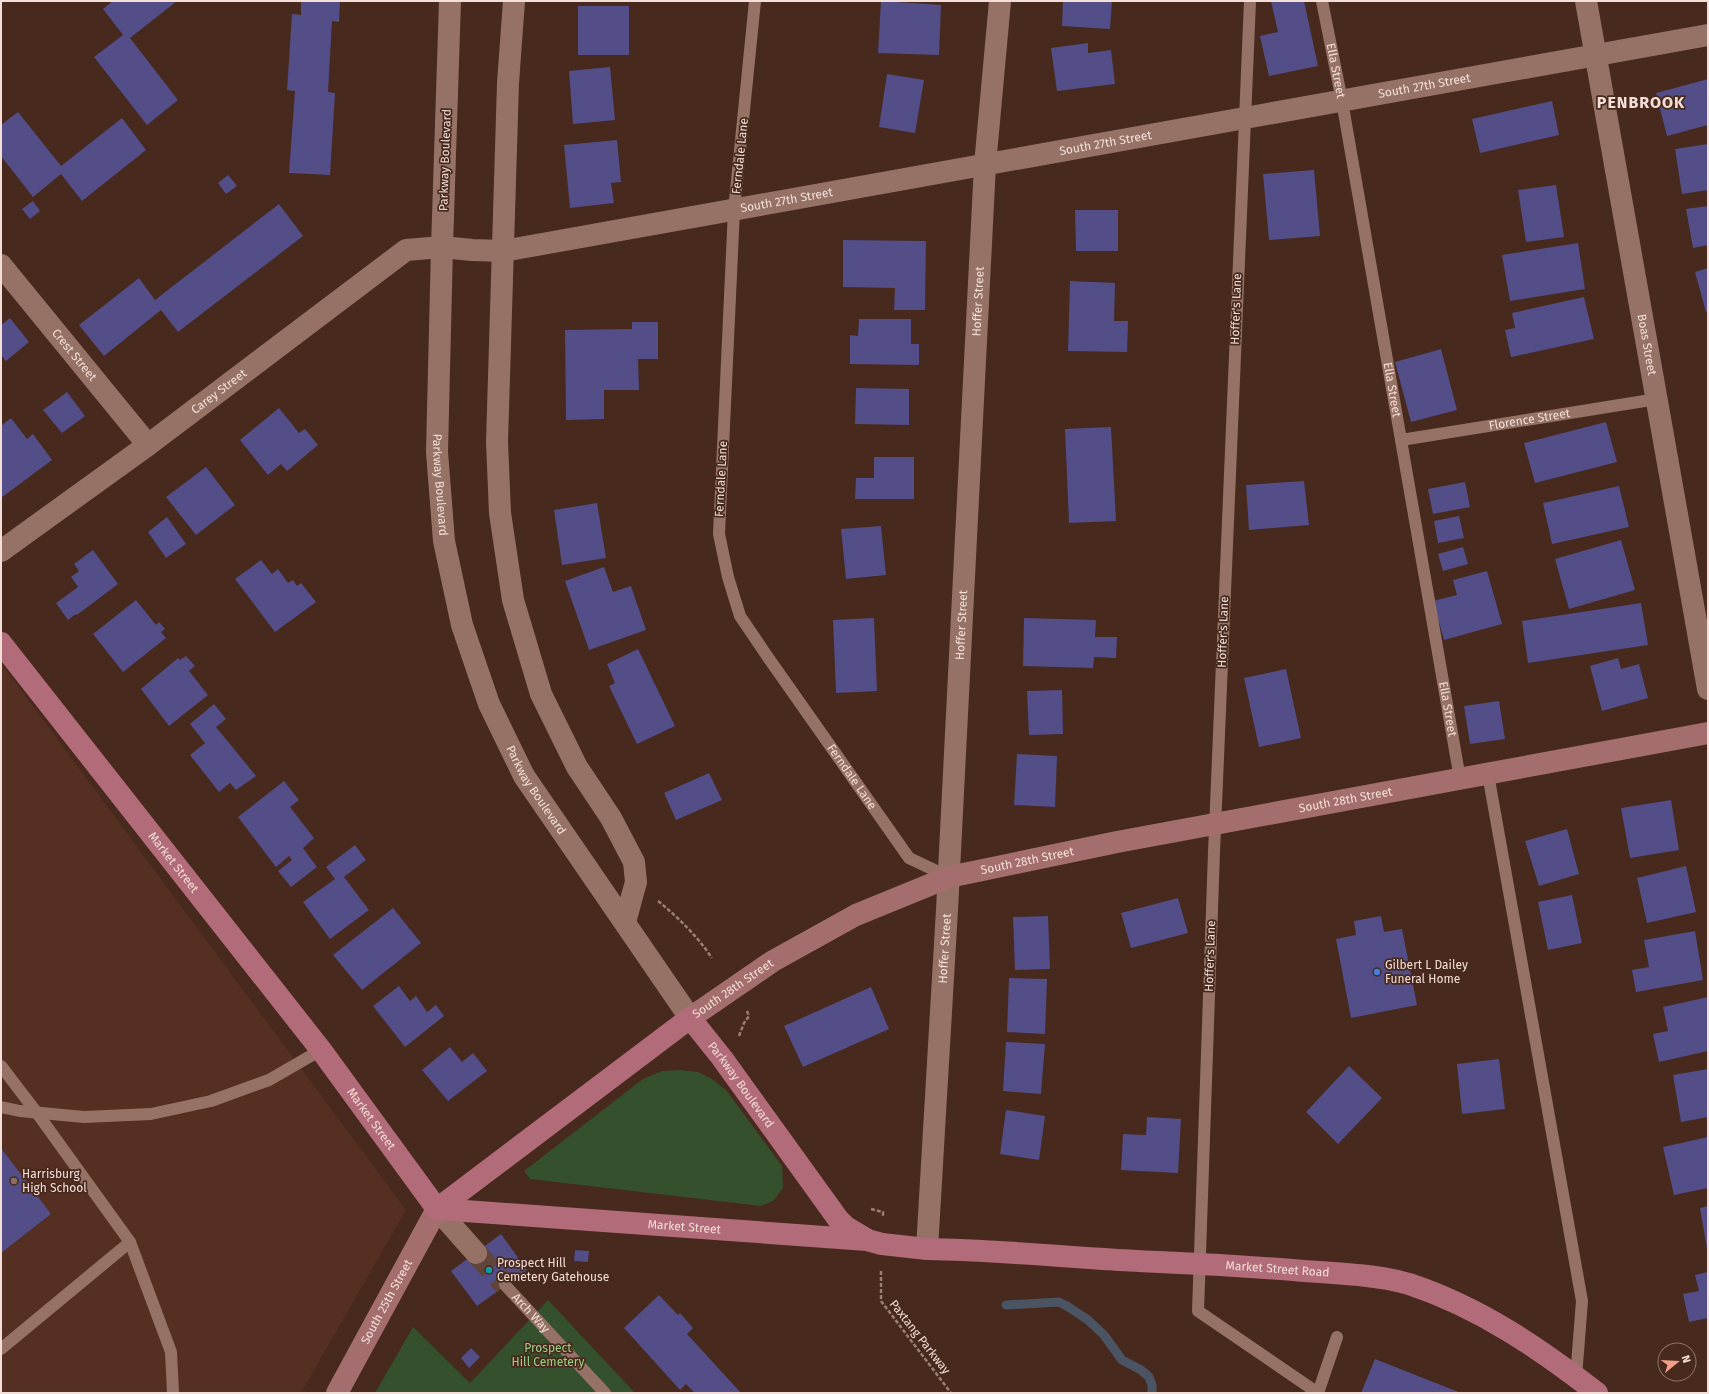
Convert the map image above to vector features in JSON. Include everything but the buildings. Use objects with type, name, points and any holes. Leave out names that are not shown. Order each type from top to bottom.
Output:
[{"type":"main road","name":"Market Street","points":[[1,643],[322,1050],[437,1209],[867,1240],[882,1244],[927,1249]]},
{"type":"main road","name":"South 28th Street","points":[[437,1209],[690,1018]]},
{"type":"main road","name":"Parkway Boulevard","points":[[690,1018],[726,1063],[838,1219],[846,1227],[867,1240]]},
{"type":"main road","name":"Market Street Road","points":[[927,1249],[1324,1272],[1371,1277],[1407,1284],[1445,1297],[1481,1314],[1521,1337],[1597,1393]]},
{"type":"street","name":"Parkway Boulevard","points":[[450,1],[437,452],[444,541],[462,625],[489,704],[524,776],[690,1018]]},
{"type":"street","points":[[514,1],[508,83],[497,442],[500,513],[513,600],[541,694],[577,767],[611,818],[634,862],[636,882],[625,922]]},
{"type":"street","name":"Hoffer Street","points":[[927,1249],[949,878],[985,165],[1000,1]]},
{"type":"street","name":"Boas Street","points":[[1586,1],[1708,689]]},
{"type":"street","name":"South 27th Street","points":[[442,247],[503,251],[1708,35]]},
{"type":"street","name":"Carey Street","points":[[1,551],[148,445],[406,250],[442,247]]},
{"type":"street","name":"Crest Street","points":[[1,265],[148,445]]},
{"type":"street","name":"South 28th Street","points":[[690,1018],[773,961],[856,915],[949,878],[1117,842],[1708,733]]},
{"type":"street","points":[[437,1209],[476,1253]]},
{"type":"street","name":"South 25th Street","points":[[337,1393],[437,1209]]},
{"type":"lane","name":"Ferndale Lane","points":[[754,1],[734,210],[719,534],[728,577],[740,616],[909,858],[949,878]]},
{"type":"lane","name":"Hoffer's Lane","points":[[1250,1],[1244,118],[1198,1311],[1318,1393]]},
{"type":"lane","name":"Ella Street","points":[[1322,1],[1342,101],[1460,779]]},
{"type":"lane","name":"Florence Street","points":[[1401,440],[1657,399]]},
{"type":"lane","points":[[1488,774],[1582,1300],[1576,1377]]},
{"type":"lane","points":[[1,1106],[20,1111],[84,1117],[151,1114],[211,1101],[269,1080],[322,1050]]},
{"type":"lane","points":[[1,1066],[38,1113],[130,1242],[171,1352],[173,1393]]},
{"type":"lane","points":[[1,1350],[130,1242]]},
{"type":"lane","name":"Arch Way","points":[[505,1285],[605,1393]]},
{"type":"lane","points":[[1318,1393],[1337,1337]]},
{"type":"path","points":[[636,882],[685,924],[703,944],[712,958]]},
{"type":"path","name":"Paxtang Parkway","points":[[881,1266],[881,1301],[951,1393]]},
{"type":"shaded area","points":[[1,663],[406,1210],[301,1393],[1,1393]]},
{"type":"green space","points":[[680,1070],[698,1072],[712,1079],[726,1090],[782,1166],[783,1188],[773,1201],[761,1206],[530,1179],[524,1171],[643,1079],[662,1071]]},
{"type":"green space","name":"Prospect Hill Cemetery","points":[[548,1300],[635,1393],[375,1393],[413,1327],[470,1383]]},
{"type":"waterway","points":[[1006,1305],[1059,1302],[1067,1306],[1088,1320],[1104,1335],[1122,1360],[1141,1370],[1149,1377],[1152,1385],[1152,1393]]},
{"type":"tunnel","points":[[476,1253],[505,1285]]},
{"type":"place","name":"Gilbert L Dailey Funeral Home","points":[[1377,972]]},
{"type":"place","name":"Harrisburg High School","points":[[14,1181]]},
{"type":"place","name":"Prospect Hill Cemetery Gatehouse","points":[[489,1270]]},
{"type":"district","name":"PENBROOK","points":[[1641,102]]}]
